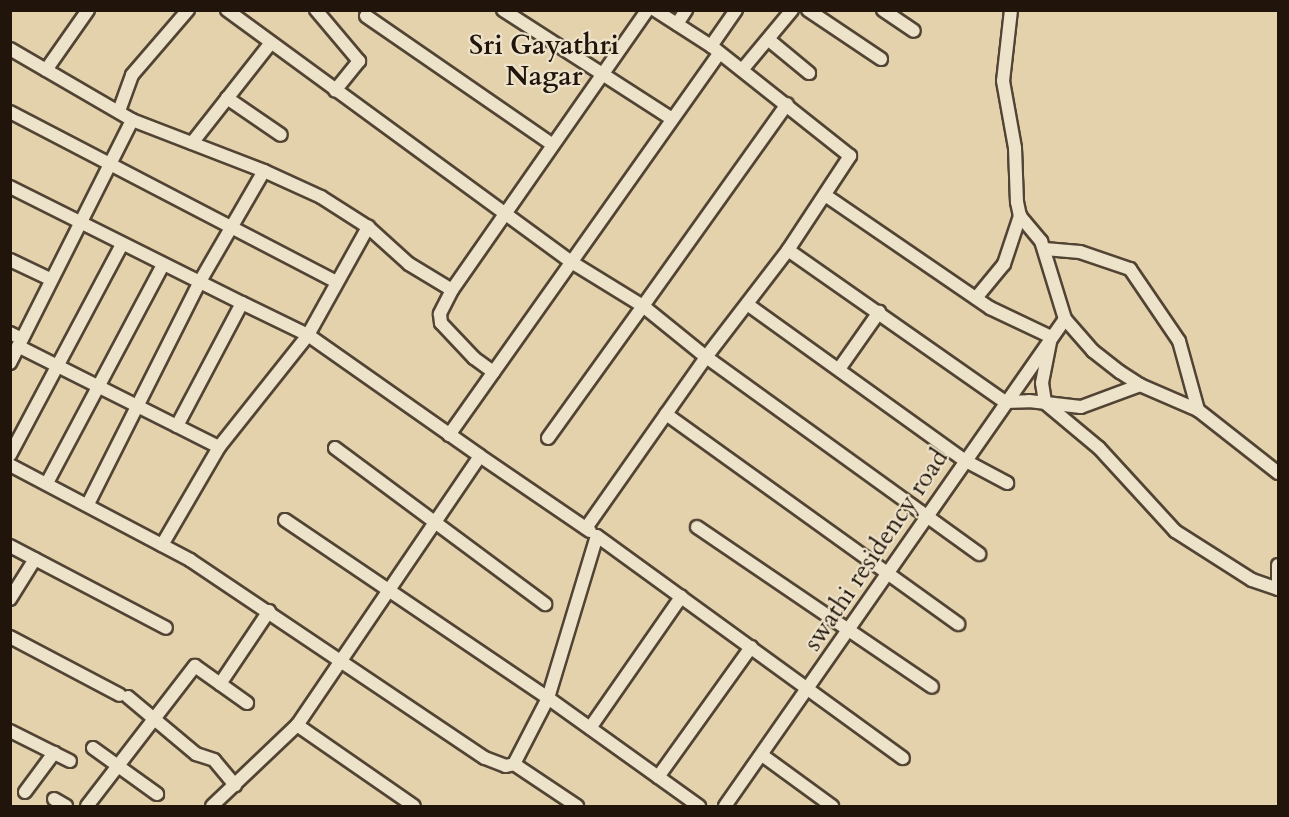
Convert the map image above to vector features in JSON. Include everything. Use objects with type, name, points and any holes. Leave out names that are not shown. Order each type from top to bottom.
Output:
[{"type":"street","points":[[46,70],[88,10]]},
{"type":"street","points":[[119,111],[132,75],[188,10]]},
{"type":"street","points":[[227,10],[270,45],[573,263],[643,306],[706,357],[979,554]]},
{"type":"street","points":[[316,10],[359,61],[334,91]]},
{"type":"street","points":[[503,10],[672,119]]},
{"type":"street","points":[[494,372],[474,358],[441,323],[440,314],[452,290],[503,212],[553,145],[647,10]]},
{"type":"street","points":[[586,528],[706,357],[788,250],[850,156],[742,70],[655,10]]},
{"type":"street","points":[[677,24],[686,10]]},
{"type":"street","points":[[449,435],[573,263],[672,119],[715,50],[736,10]]},
{"type":"street","points":[[742,70],[792,10]]},
{"type":"street","points":[[808,10],[881,59]]},
{"type":"street","points":[[883,10],[914,32]]},
{"type":"street","points":[[976,298],[1004,264],[1020,216],[1015,148],[1003,81],[1011,10]]},
{"type":"street","points":[[366,16],[553,145]]},
{"type":"street","points":[[769,40],[809,73]]},
{"type":"street","points":[[192,143],[270,45]]},
{"type":"street","points":[[10,49],[132,120],[264,171],[321,197],[368,227],[409,264],[452,290]]},
{"type":"street","points":[[227,98],[281,135]]},
{"type":"street","points":[[548,438],[787,104]]},
{"type":"street","points":[[10,112],[335,281]]},
{"type":"street","points":[[10,363],[17,339],[132,120]]},
{"type":"street","points":[[88,504],[199,283],[264,171]]},
{"type":"street","points":[[10,188],[121,246],[308,335],[586,528],[903,758]]},
{"type":"street","points":[[825,195],[976,298],[1051,337],[1042,383],[1045,403],[1100,448],[1175,531],[1252,580],[1278,589],[1278,565]]},
{"type":"street","points":[[1020,216],[1045,249],[1065,319],[1094,351],[1140,386],[1198,410],[1278,473]]},
{"type":"street","points":[[162,545],[219,447],[308,335],[335,281],[368,227]]},
{"type":"street","points":[[10,455],[61,365],[121,246]]},
{"type":"street","points":[[1045,249],[1080,252],[1130,268],[1179,341],[1198,410]]},
{"type":"street","points":[[788,250],[1005,402],[1081,407],[1140,386]]},
{"type":"street","points":[[10,260],[50,279]]},
{"type":"street","points":[[47,483],[163,265]]},
{"type":"street","points":[[177,426],[242,303]]},
{"type":"street","points":[[747,304],[964,460],[1007,483]]},
{"type":"street","points":[[839,369],[879,312]]},
{"type":"street","name":"swathi residency road","points":[[725,807],[849,631],[964,460],[1065,319]]},
{"type":"street","points":[[17,339],[61,365],[219,447]]},
{"type":"street","points":[[666,414],[958,624]]},
{"type":"street","points":[[335,448],[545,604]]},
{"type":"street","points":[[212,807],[297,725],[339,659],[388,593],[480,456]]},
{"type":"street","points":[[10,465],[88,504],[162,545],[269,611],[485,758],[506,766],[514,764],[577,807]]},
{"type":"street","points":[[285,520],[388,593],[548,698],[699,807]]},
{"type":"street","points":[[697,527],[932,687]]},
{"type":"street","points":[[514,764],[548,698],[597,536]]},
{"type":"street","points":[[10,546],[166,628]]},
{"type":"street","points":[[10,599],[35,559]]},
{"type":"street","points":[[590,728],[681,597]]},
{"type":"street","points":[[220,684],[269,611]]},
{"type":"street","points":[[10,637],[124,696],[156,717],[196,754],[214,760],[235,785]]},
{"type":"street","points":[[658,777],[751,647]]},
{"type":"street","points":[[87,807],[195,666],[248,703]]},
{"type":"street","points":[[297,725],[414,807]]},
{"type":"street","points":[[10,731],[70,761]]},
{"type":"street","points":[[93,748],[157,794]]},
{"type":"street","points":[[25,792],[54,753]]},
{"type":"street","points":[[762,755],[832,807]]},
{"type":"street","points":[[54,798],[66,807]]},
{"type":"district","name":"Sri Gayathri Nagar","points":[[544,60]]}]
